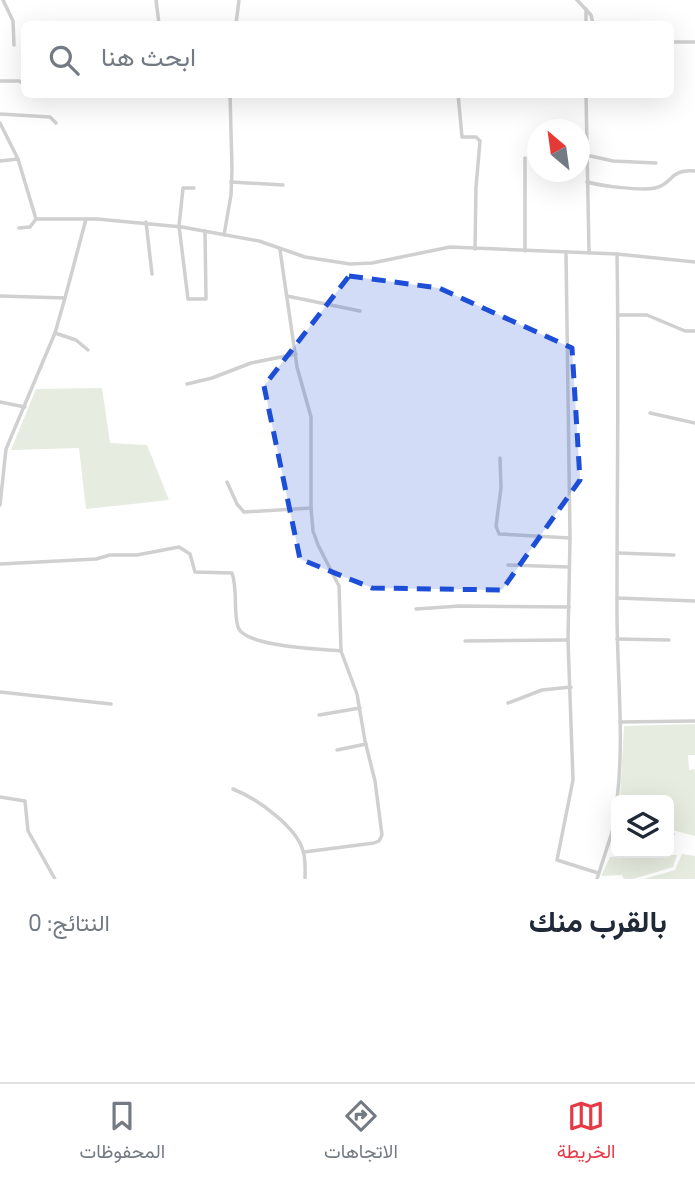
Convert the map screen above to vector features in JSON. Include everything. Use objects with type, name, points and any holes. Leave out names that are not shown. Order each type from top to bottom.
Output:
[{"type":"street","points":[[3,0],[13,21],[14,46]]},
{"type":"street","points":[[156,0],[159,21]]},
{"type":"street","points":[[236,21],[239,0]]},
{"type":"street","points":[[577,0],[592,15],[593,21]]},
{"type":"street","points":[[586,9],[586,21]]},
{"type":"street","points":[[674,41],[695,42]]},
{"type":"street","points":[[0,81],[21,82]]},
{"type":"street","points":[[224,235],[231,182],[230,98]]},
{"type":"street","points":[[458,98],[462,137],[476,137],[480,141],[475,249]]},
{"type":"street","points":[[586,98],[586,119]]},
{"type":"street","points":[[0,114],[50,117],[57,123]]},
{"type":"street","points":[[0,123],[18,159],[36,219]]},
{"type":"street","points":[[590,156],[605,160],[656,163]]},
{"type":"street","points":[[525,158],[525,251]]},
{"type":"street","points":[[0,161],[18,159]]},
{"type":"street","points":[[590,253],[587,182],[601,186],[653,189],[666,182],[674,173],[682,170],[695,171]]},
{"type":"street","points":[[231,182],[283,185]]},
{"type":"street","points":[[194,188],[183,188],[179,226],[188,299],[206,299],[205,231]]},
{"type":"street","points":[[36,219],[86,219],[179,226],[273,245],[280,250],[305,257],[362,264],[450,247],[617,254],[695,262]]},
{"type":"street","points":[[19,229],[30,227],[36,219]]},
{"type":"street","points":[[0,505],[6,449],[55,333],[86,219]]},
{"type":"street","points":[[146,222],[152,274]]},
{"type":"street","points":[[280,250],[297,367],[311,417],[311,508],[318,545],[339,586],[341,651],[360,708],[380,803],[382,835],[379,841],[304,852]]},
{"type":"street","points":[[566,253],[570,538],[568,640],[573,780],[557,860],[598,873]]},
{"type":"street","points":[[617,254],[617,639],[620,722],[617,795]]},
{"type":"street","points":[[0,296],[65,298]]},
{"type":"street","points":[[287,296],[360,311]]},
{"type":"street","points":[[618,315],[647,315],[685,331],[695,331]]},
{"type":"street","points":[[55,333],[76,340],[88,350]]},
{"type":"street","points":[[187,384],[251,363],[296,354]]},
{"type":"street","points":[[0,402],[25,407]]},
{"type":"street","points":[[650,413],[695,423]]},
{"type":"street","points":[[0,449],[6,449]]},
{"type":"street","points":[[500,458],[501,488],[496,526],[499,534],[570,538]]},
{"type":"street","points":[[227,482],[237,505],[244,512],[311,508]]},
{"type":"street","points":[[0,564],[96,559],[179,547],[190,554],[195,572],[232,573],[238,628],[245,634],[277,645],[341,651]]},
{"type":"street","points":[[618,553],[674,555]]},
{"type":"street","points":[[508,565],[569,567]]},
{"type":"street","points":[[617,598],[695,601]]},
{"type":"street","points":[[416,609],[460,606],[569,607]]},
{"type":"street","points":[[617,639],[669,640]]},
{"type":"street","points":[[465,641],[568,640]]},
{"type":"street","points":[[508,703],[542,690],[571,687]]},
{"type":"street","points":[[0,692],[111,704]]},
{"type":"street","points":[[319,715],[360,708]]},
{"type":"street","points":[[620,722],[695,721]]},
{"type":"street","points":[[337,750],[366,744]]},
{"type":"street","points":[[233,789],[257,802],[295,835],[304,852],[305,879]]},
{"type":"street","points":[[0,797],[26,801],[28,831],[55,879]]},
{"type":"street","points":[[597,879],[611,839]]},
{"type":"highlighted area","points":[[349,276],[439,288],[572,348],[580,480],[502,590],[372,588],[300,559],[264,386]]},
{"type":"shaded area","points":[[102,388],[110,443],[147,445],[169,500],[86,509],[79,448],[11,450],[36,389]]},
{"type":"shaded area","points":[[695,724],[695,755],[688,755],[689,770],[695,769],[695,836],[674,831],[674,795],[620,795],[624,726]]},
{"type":"shaded area","points":[[682,854],[695,856],[695,879],[644,879],[675,870]]},
{"type":"shaded area","points":[[674,855],[677,855],[673,867],[633,879],[624,879],[622,875],[601,876],[610,857],[674,858]]}]
